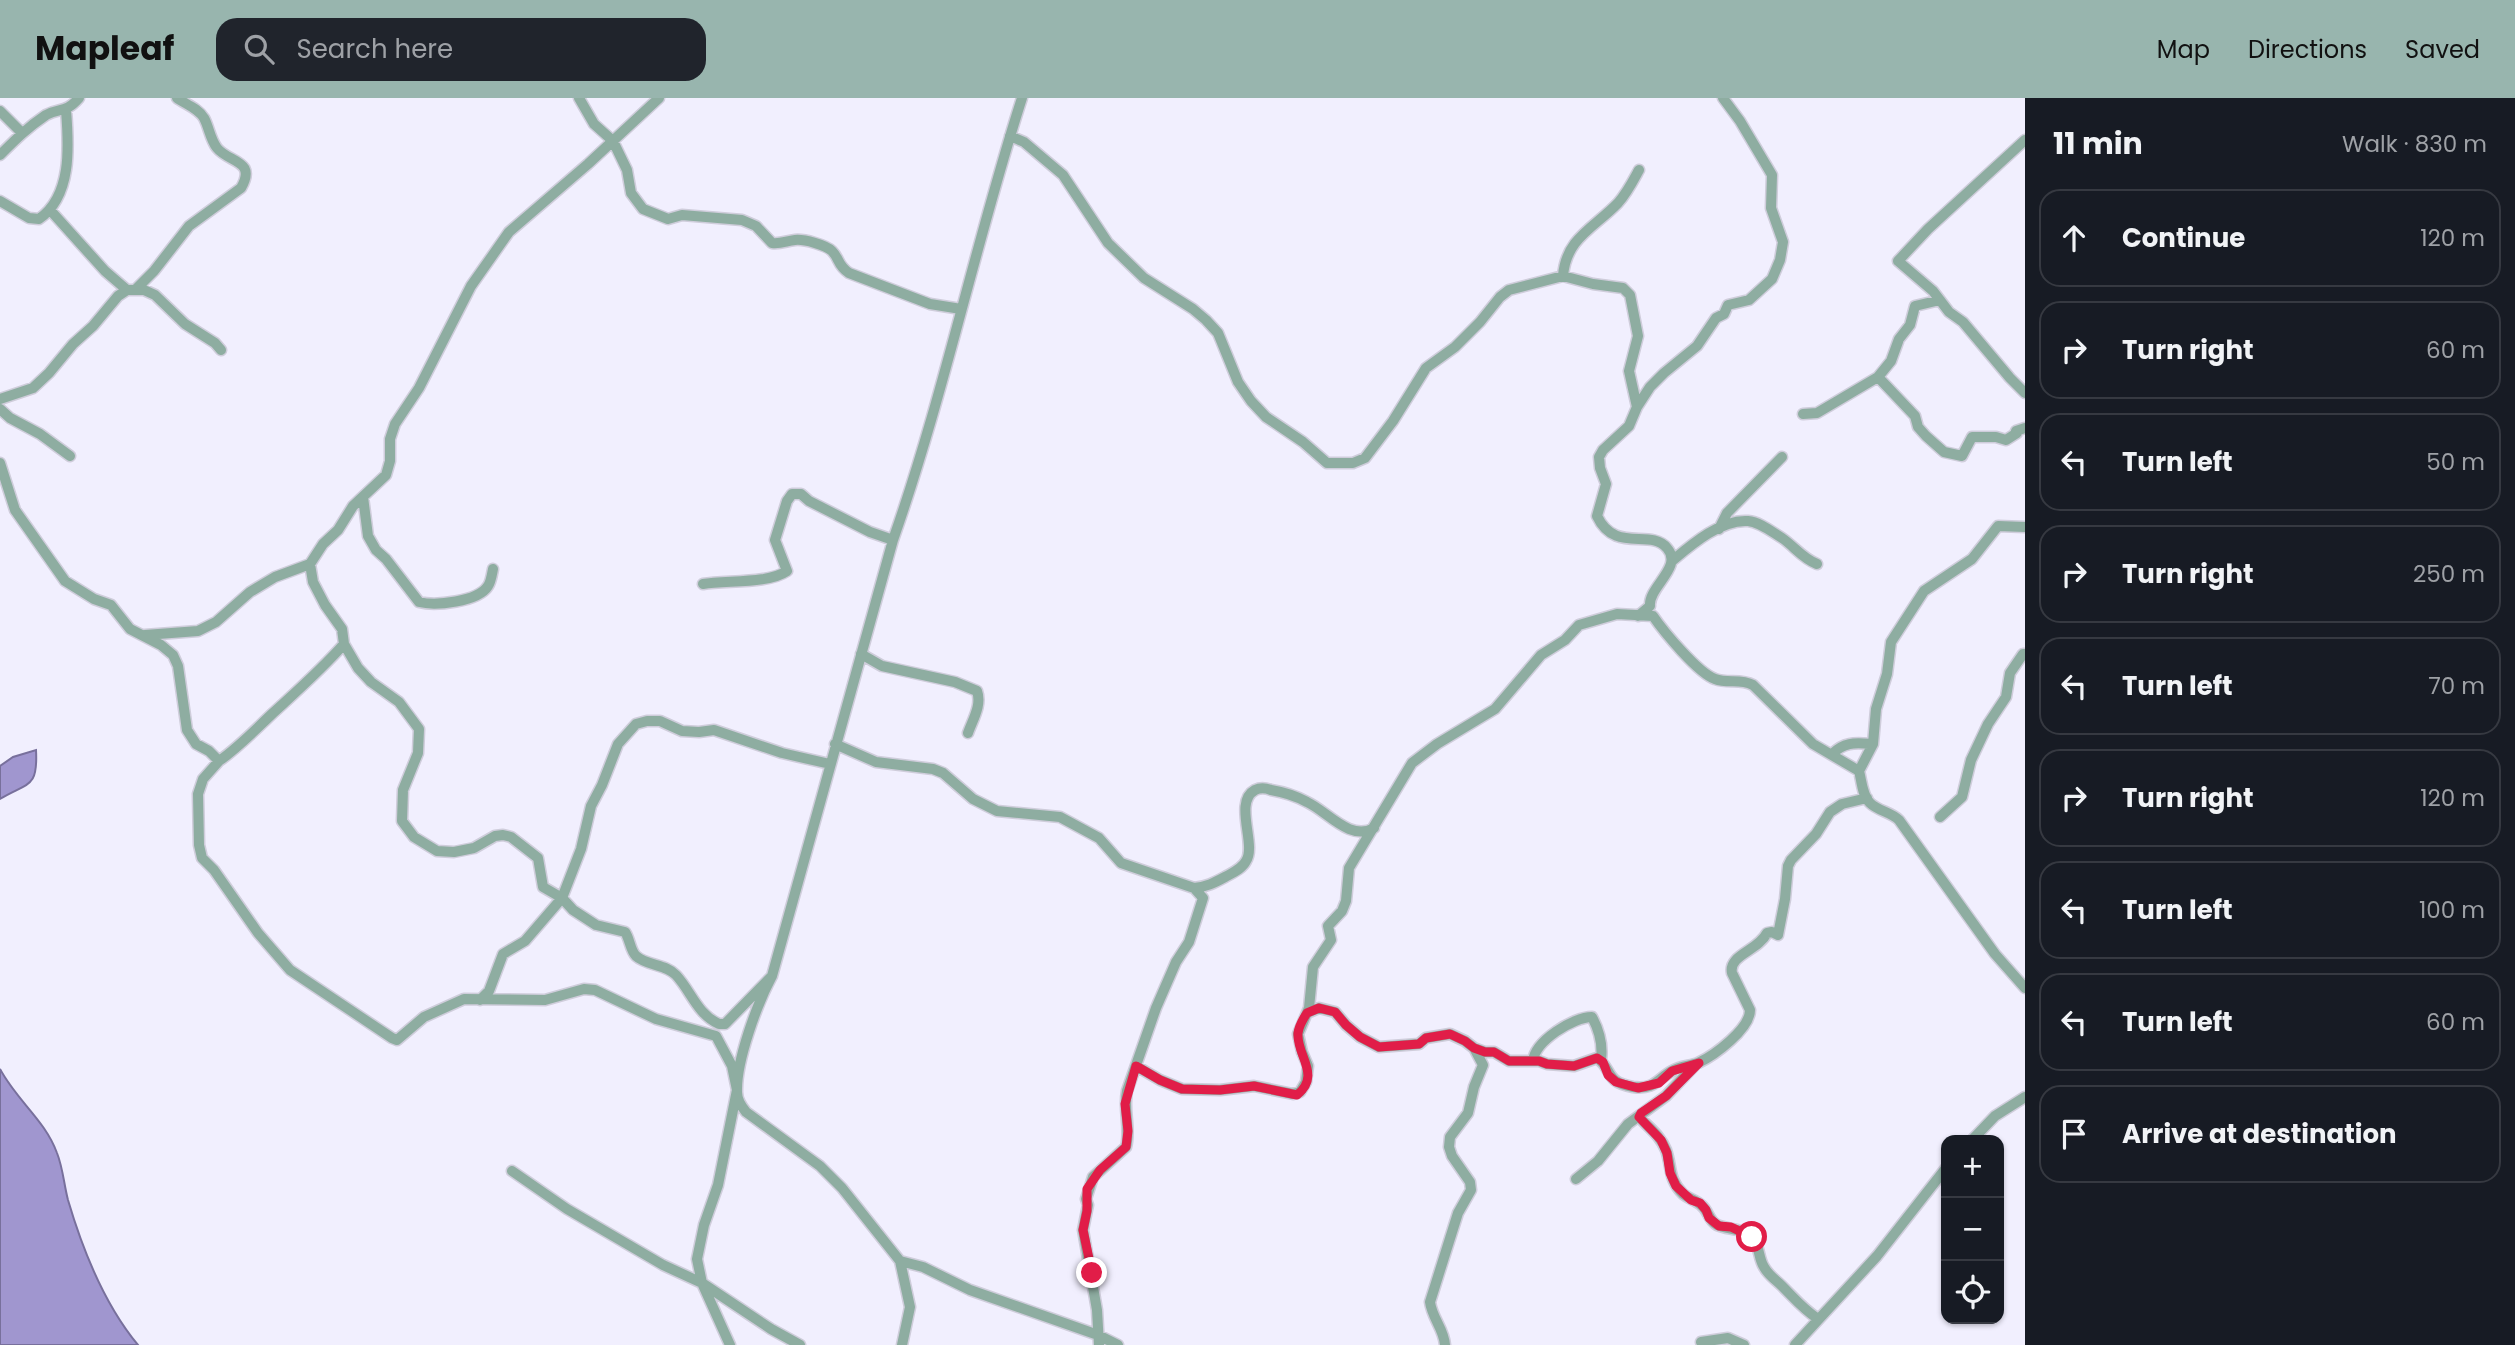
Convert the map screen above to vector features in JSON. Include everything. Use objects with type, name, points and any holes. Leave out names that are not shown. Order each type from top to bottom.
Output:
[{"type":"street","points":[[0,155],[22,133],[50,113],[66,110],[79,98]]},
{"type":"street","points":[[0,399],[33,388],[118,296],[132,290],[154,271],[189,226],[241,188],[246,179],[246,171],[235,158],[217,148],[204,117],[177,98]]},
{"type":"street","points":[[579,98],[594,124],[612,141],[627,170],[631,193],[643,209],[668,219],[682,215],[742,220],[756,226],[772,243],[795,240],[823,247],[832,251],[839,267],[849,273],[930,304],[961,309]]},
{"type":"street","points":[[138,635],[198,631],[216,622],[250,592],[266,582],[310,564],[323,544],[338,530],[353,506],[386,475],[390,461],[390,439],[395,424],[419,388],[471,286],[509,232],[659,98]]},
{"type":"street","points":[[730,1345],[702,1283],[697,1259],[704,1225],[718,1185],[744,1051],[772,976],[893,540],[916,475],[1022,98]]},
{"type":"street","points":[[1638,615],[1650,606],[1649,599],[1667,574],[1672,561],[1670,552],[1665,545],[1658,542],[1622,538],[1602,526],[1597,516],[1606,484],[1599,457],[1629,426],[1650,387],[1685,353],[1697,346],[1716,318],[1724,314],[1728,305],[1749,300],[1772,279],[1780,260],[1783,242],[1769,199],[1772,175],[1723,98]]},
{"type":"street","points":[[0,201],[29,218],[39,219],[51,211],[66,177],[66,110]]},
{"type":"street","points":[[0,111],[22,133]]},
{"type":"street","points":[[1010,136],[1024,142],[1063,175],[1108,243],[1144,278],[1194,309],[1206,320],[1218,333],[1238,382],[1251,401],[1266,417],[1327,463],[1353,463],[1365,458],[1393,421],[1426,368],[1455,347],[1500,297],[1509,290],[1563,276],[1618,287],[1630,295],[1638,336],[1629,371],[1637,407]]},
{"type":"street","points":[[2025,140],[1928,229],[1898,261],[1925,284],[1949,312],[1963,322],[2025,393]]},
{"type":"street","points":[[1563,276],[1564,261],[1569,250],[1619,202],[1639,170]]},
{"type":"street","points":[[51,211],[105,271],[132,290],[144,290],[155,295],[186,324],[221,350]]},
{"type":"street","points":[[1802,414],[1817,413],[1878,377],[1891,361],[1899,339],[1910,325],[1915,306],[1940,300]]},
{"type":"street","points":[[1878,377],[1914,416],[1918,427],[1944,452],[1962,456],[1972,437],[2007,440],[2017,433],[2016,431],[2025,429]]},
{"type":"street","points":[[1633,388],[1650,387]]},
{"type":"street","points":[[0,409],[70,456]]},
{"type":"street","points":[[1719,529],[1727,513],[1782,457]]},
{"type":"street","points":[[0,463],[15,510],[65,581],[94,599],[111,605],[130,629],[173,655],[178,666],[187,730],[195,744],[209,751],[219,761]]},
{"type":"street","points":[[703,584],[723,580],[750,580],[783,574],[787,570],[775,540],[787,501],[792,494],[801,494],[809,501],[893,540]]},
{"type":"street","points":[[363,497],[368,536],[376,550],[419,602],[440,605],[463,600],[488,587],[493,569]]},
{"type":"street","points":[[1672,561],[1728,523],[1749,521],[1762,525],[1786,541],[1804,559],[1817,564]]},
{"type":"street","points":[[1859,771],[1873,744],[1876,709],[1887,674],[1891,642],[1907,615],[1924,591],[1972,559],[1998,526],[2025,527]]},
{"type":"street","points":[[310,564],[313,582],[342,629],[344,644],[371,682],[400,702],[419,729],[418,753],[403,790],[402,821],[414,837],[436,851],[454,852],[474,848],[495,836],[511,837],[538,858],[543,887],[562,898],[573,910],[596,925],[625,932],[633,954],[674,972],[699,1009],[719,1024],[725,1024],[772,976]]},
{"type":"street","points":[[1136,1066],[1182,1089],[1220,1090],[1254,1086],[1297,1095],[1306,1082],[1308,1066],[1298,1034],[1307,1013],[1313,967],[1331,940],[1328,926],[1342,911],[1346,901],[1349,868],[1412,763],[1437,744],[1495,709],[1541,655],[1565,640],[1579,625],[1611,615],[1653,616],[1664,631],[1712,679],[1724,682],[1744,680],[1753,685],[1813,744],[1859,771],[1871,804],[1891,813],[1899,820],[1995,954],[2025,988]]},
{"type":"street","points":[[344,644],[326,665],[241,746],[219,761],[203,779],[198,794],[199,845],[202,858],[214,870],[258,933],[290,970],[397,1040],[424,1017],[464,999],[545,1000],[584,989],[595,990],[656,1019],[716,1036],[732,1066],[741,1106],[820,1166],[842,1188],[900,1261],[910,1307],[902,1345]]},
{"type":"street","points":[[861,654],[883,666],[955,682],[977,691],[978,707],[968,733]]},
{"type":"street","points":[[1940,817],[1962,797],[1975,750],[2006,697],[2010,673],[2025,654]]},
{"type":"street","points":[[480,1000],[489,990],[503,954],[525,940],[562,898],[582,849],[591,806],[618,744],[636,724],[660,721],[682,731],[714,730],[782,753],[830,764]]},
{"type":"street","points":[[1832,754],[1849,743],[1873,744]]},
{"type":"street","points":[[835,744],[876,762],[933,769],[943,773],[973,799],[997,811],[1060,817],[1099,838],[1121,863],[1195,888],[1205,887],[1226,877],[1248,860],[1250,847],[1246,809],[1249,796],[1254,790],[1271,789],[1308,802],[1351,830],[1362,832],[1374,828]]},
{"type":"street","points":[[1576,1179],[1598,1161],[1628,1124],[1666,1096],[1699,1063],[1727,1044],[1746,1025],[1750,1016],[1748,1002],[1739,990],[1731,968],[1733,961],[1762,942],[1767,933],[1778,935],[1788,866],[1816,834],[1830,812],[1842,804],[1867,798]]},
{"type":"street","points":[[1099,1340],[1095,1295],[1083,1230],[1088,1205],[1086,1199],[1093,1177],[1126,1147],[1128,1131],[1125,1104],[1160,998],[1198,919],[1203,898],[1195,888]]},
{"type":"street","points":[[1307,1013],[1319,1008],[1335,1012],[1360,1037],[1379,1047],[1419,1044],[1426,1038],[1450,1034],[1474,1048],[1494,1052],[1509,1061],[1574,1066],[1597,1058],[1601,1060]]},
{"type":"street","points":[[1533,1061],[1533,1055],[1542,1042],[1572,1020],[1592,1017],[1597,1025],[1602,1049],[1601,1060],[1608,1075],[1616,1082],[1638,1088],[1659,1083],[1672,1071],[1699,1063]]},
{"type":"street","points":[[1445,1345],[1444,1337],[1431,1312],[1430,1302],[1458,1213],[1471,1190],[1470,1182],[1449,1147],[1450,1137],[1468,1113],[1483,1065],[1474,1048]]},
{"type":"street","points":[[1977,1135],[1995,1116],[2025,1097]]},
{"type":"street","points":[[1639,1117],[1661,1140],[1676,1186],[1691,1200],[1700,1203],[1709,1218],[1719,1226],[1731,1227],[1752,1237],[1767,1273],[1800,1306],[1818,1319]]},
{"type":"street","points":[[512,1171],[567,1209],[702,1283],[800,1345]]},
{"type":"street","points":[[1795,1345],[1877,1256],[1941,1174]]},
{"type":"street","points":[[679,1272],[697,1259]]},
{"type":"street","points":[[900,1261],[923,1267],[970,1290],[1118,1345]]},
{"type":"street","points":[[1701,1342],[1728,1338],[1744,1345]]},
{"type":"shaded area","points":[[36,750],[33,778],[25,786],[0,799],[0,766],[13,757]]},
{"type":"shaded area","points":[[0,1069],[52,1141],[68,1200],[88,1257],[105,1295],[138,1345],[0,1345]]},
{"type":"route","points":[[1092,1273],[1083,1230],[1088,1205],[1087,1189],[1093,1177],[1126,1147],[1128,1131],[1125,1104],[1136,1066],[1182,1089],[1220,1090],[1254,1086],[1297,1095],[1306,1082],[1308,1066],[1298,1034],[1307,1013],[1319,1008],[1335,1012],[1360,1037],[1375,1046],[1419,1044],[1426,1038],[1450,1034],[1474,1048],[1494,1052],[1509,1061],[1539,1061],[1574,1066],[1597,1058],[1603,1062],[1608,1075],[1616,1082],[1631,1087],[1647,1087],[1659,1083],[1672,1071],[1699,1063],[1685,1074],[1666,1096],[1639,1117],[1661,1140],[1676,1186],[1691,1200],[1700,1203],[1709,1218],[1719,1226],[1731,1227],[1752,1237]]}]
